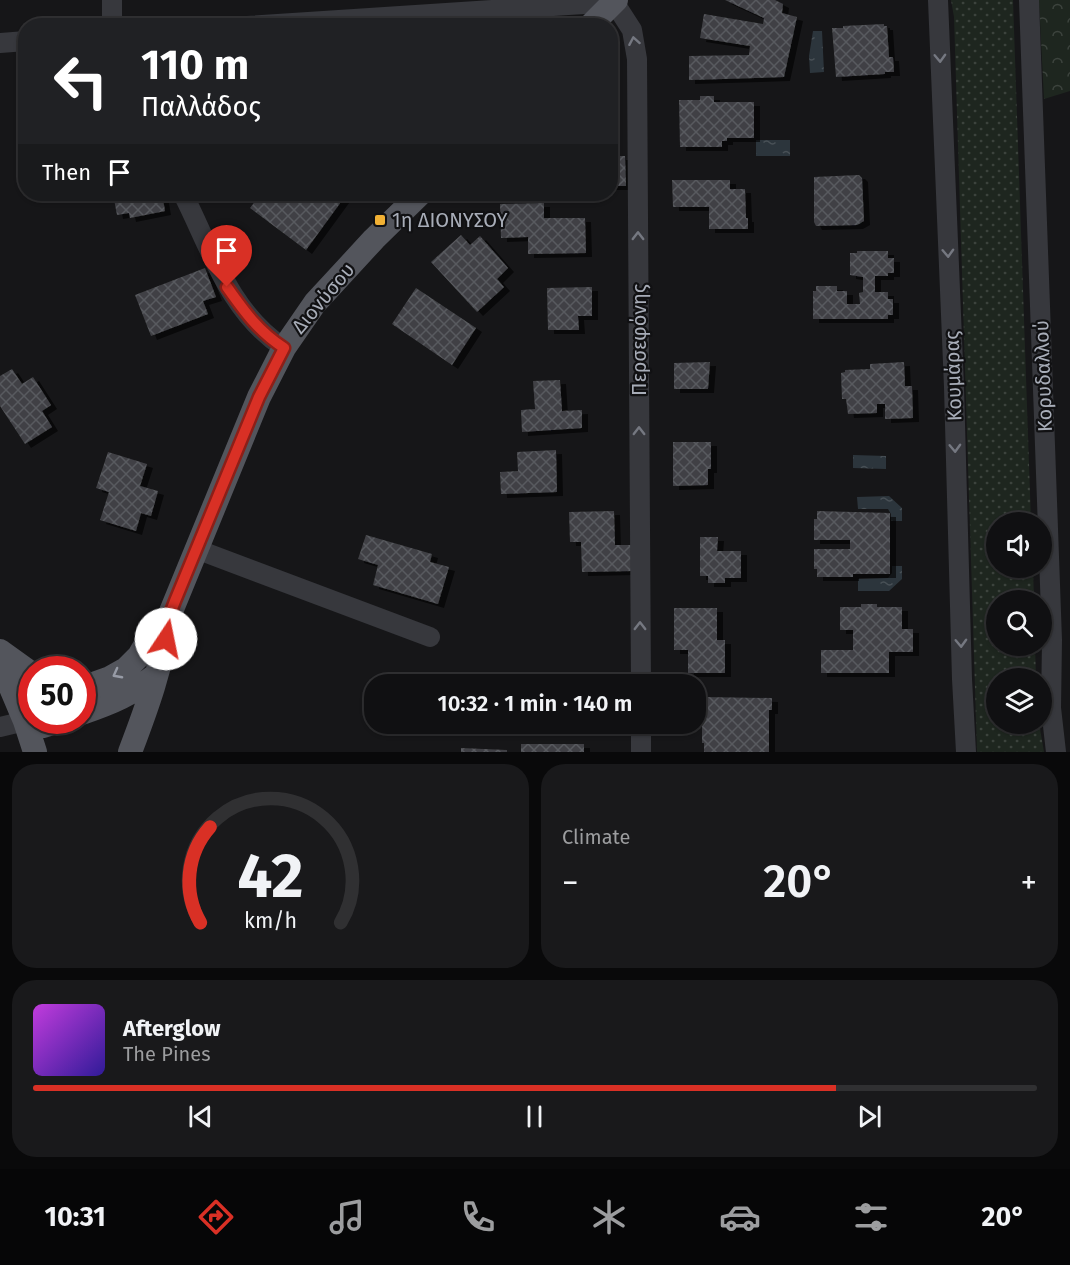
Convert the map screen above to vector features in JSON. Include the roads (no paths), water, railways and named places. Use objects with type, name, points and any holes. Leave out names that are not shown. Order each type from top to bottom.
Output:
[{"type":"main road","points":[[598,18],[615,1]]},
{"type":"main road","name":"Διονύσου","points":[[134,747],[166,639],[168,619],[259,397],[284,348],[315,303],[413,201]]},
{"type":"main road","name":"Διονύσου","points":[[96,683],[126,669],[139,656],[154,630],[168,619]]},
{"type":"main road","points":[[0,651],[18,664]]},
{"type":"main road","points":[[0,662],[18,697]]},
{"type":"main road","points":[[96,708],[133,693],[156,675]]},
{"type":"main road","points":[[31,734],[34,752]]},
{"type":"street","points":[[112,0],[112,18]]},
{"type":"street","name":"Κουμάρας","points":[[938,0],[954,387],[961,668],[966,752]]},
{"type":"street","name":"Κορυδαλλού","points":[[1029,0],[1052,668]]},
{"type":"street","points":[[364,18],[615,1]]},
{"type":"street","name":"Περσεφόνης","points":[[615,1],[632,30],[637,59],[641,674]]},
{"type":"street","points":[[0,43],[18,42]]},
{"type":"street","points":[[186,201],[227,287],[250,320],[267,337],[284,348]]},
{"type":"street","points":[[196,549],[430,638]]},
{"type":"street","points":[[1052,708],[1070,700]]},
{"type":"street","name":"Κορυδαλλού","points":[[1052,708],[1056,752]]},
{"type":"street","points":[[0,728],[18,721]]},
{"type":"street","points":[[641,734],[641,752]]},
{"type":"water","points":[[813,31],[822,31],[824,72],[810,73],[809,56]]},
{"type":"water","points":[[756,140],[790,140],[790,156],[756,156]]},
{"type":"water","points":[[853,455],[886,456],[886,469],[853,468]]},
{"type":"water","points":[[889,496],[902,508],[902,521],[891,521],[888,509],[858,509],[857,497]]},
{"type":"water","points":[[892,566],[902,566],[902,579],[889,591],[858,591],[858,579],[888,578],[892,573]]},
{"type":"place","name":"1η ΔΙΟΝΥΣΟΥ","points":[[380,220]]}]
